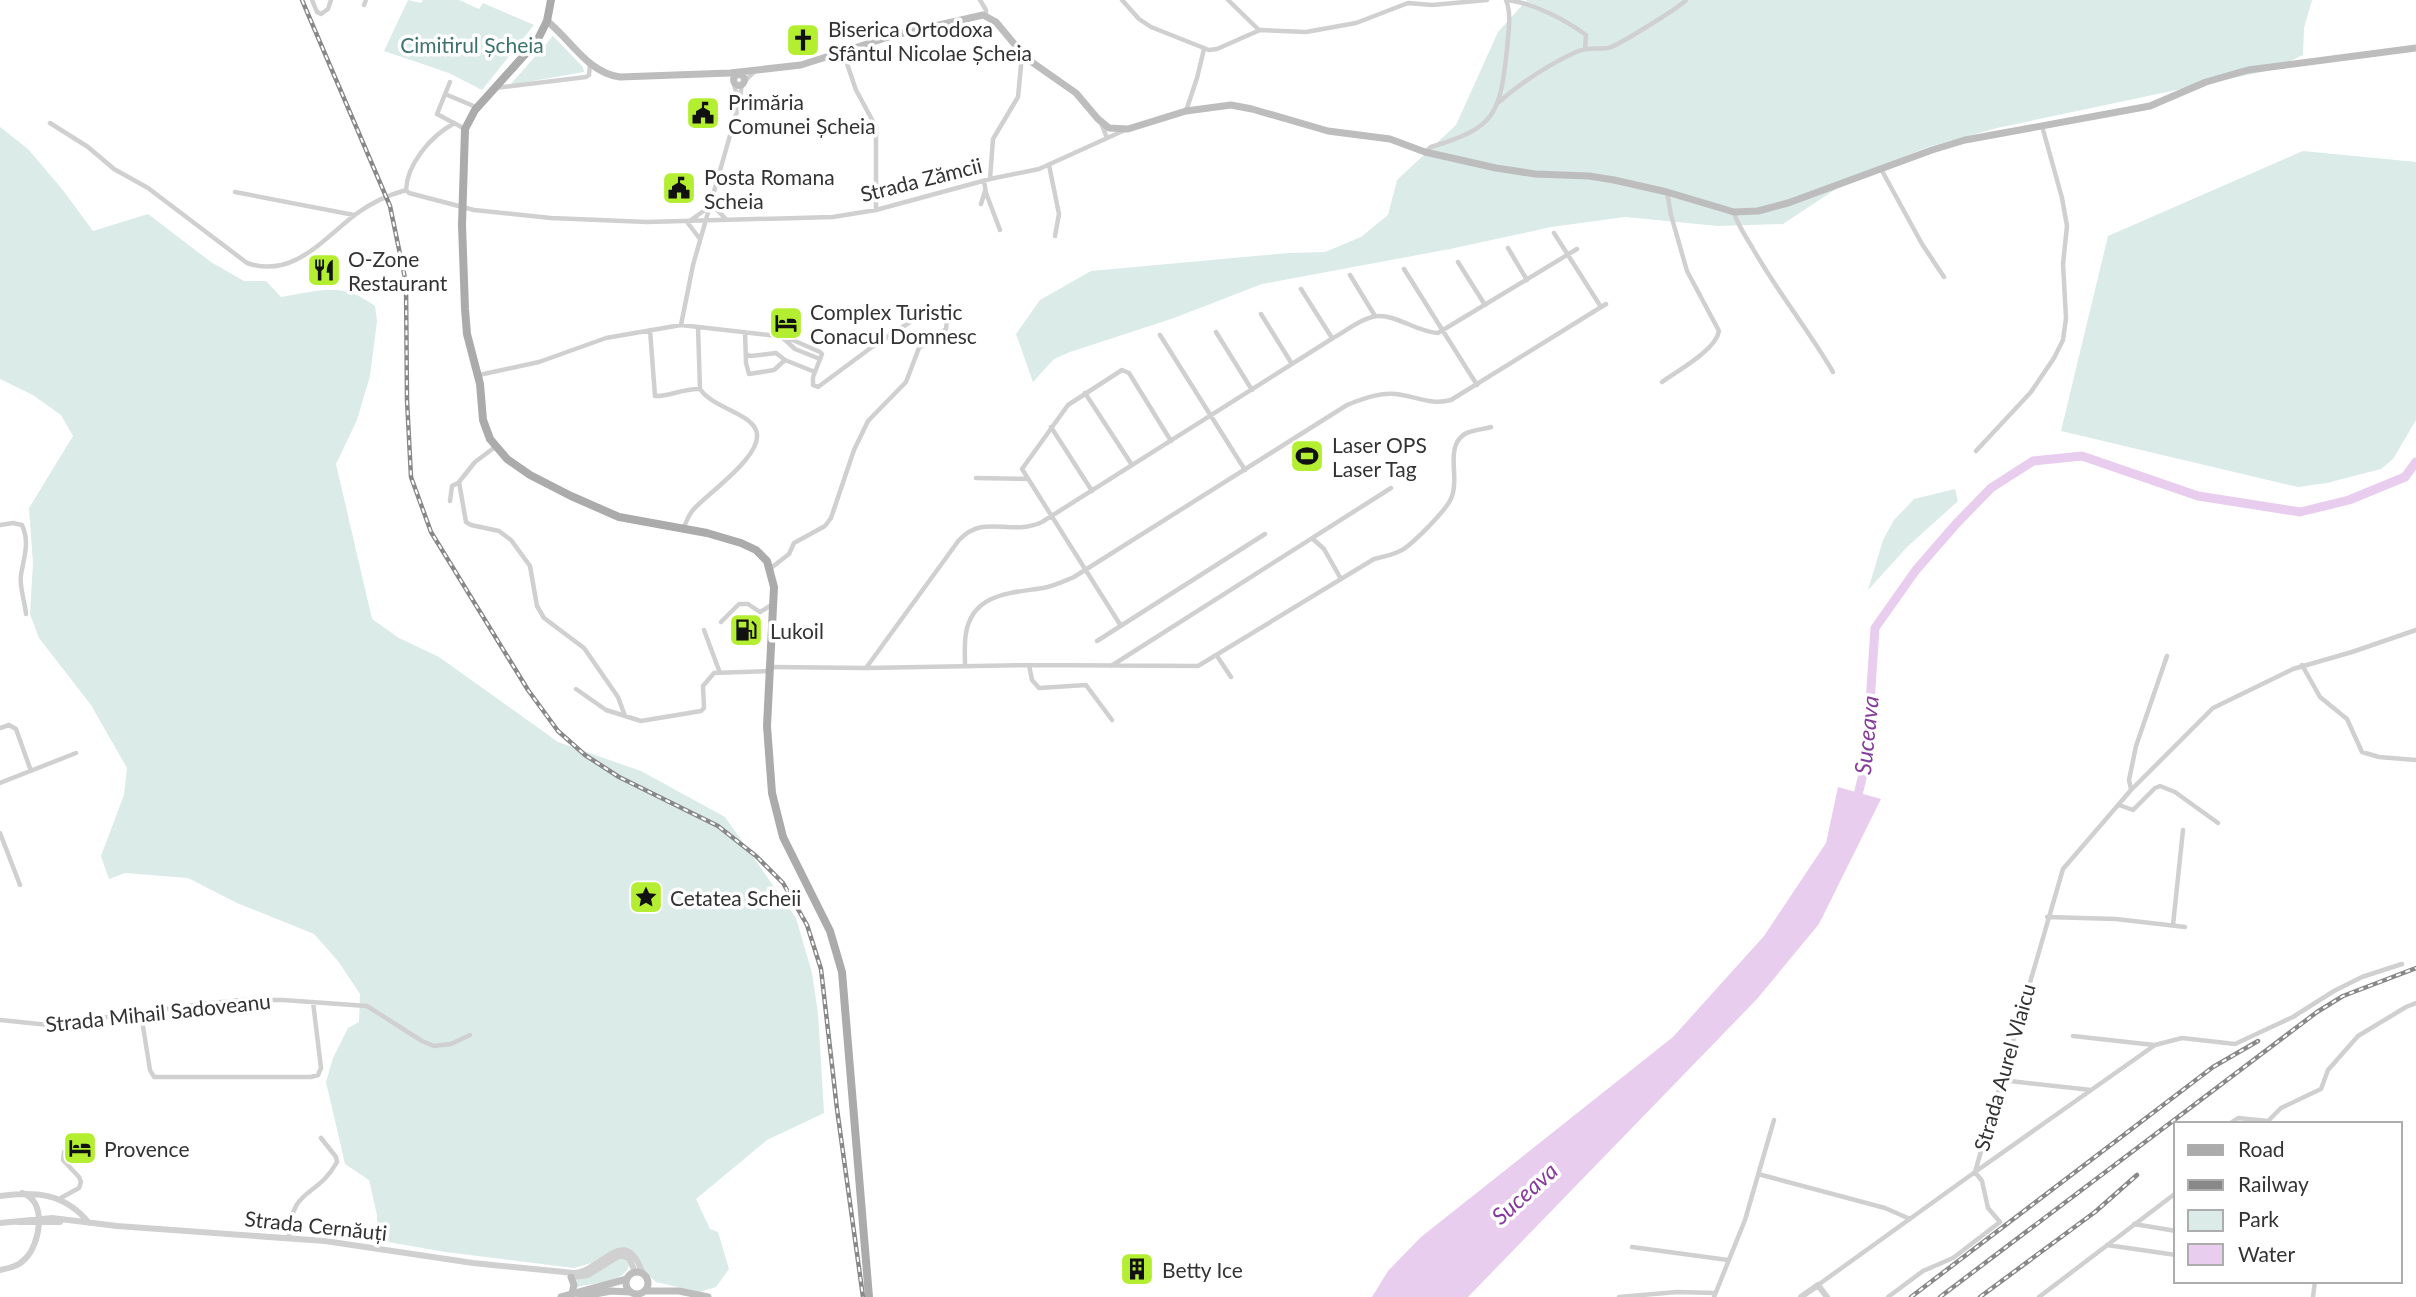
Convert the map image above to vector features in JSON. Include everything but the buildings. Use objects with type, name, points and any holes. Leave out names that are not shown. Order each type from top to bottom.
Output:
[{"type":"main road","points":[[551,0],[547,21],[537,40],[477,107],[466,129],[463,208],[466,327],[478,376],[483,421],[495,447],[515,465],[542,482],[612,514],[684,528],[748,545],[762,555],[771,568],[774,604],[767,726],[772,793],[786,844],[830,931],[843,978],[869,1297]]},
{"type":"main road","points":[[547,21],[590,64],[601,72],[620,78],[722,73],[738,79],[755,71],[801,65],[917,29],[967,17],[986,16],[998,24],[1022,54],[1068,86],[1100,122],[1109,128],[1128,129]]},
{"type":"main road","points":[[1734,212],[1758,211],[1788,203],[1947,144],[2140,108],[2206,82],[2248,70],[2416,48]]},
{"type":"main road","name":"Strada Zămcii","points":[[1128,129],[1186,111],[1223,105],[1241,107],[1328,131],[1390,139],[1425,152],[1518,172],[1596,177],[1667,192],[1734,212]]},
{"type":"main road","points":[[561,1297],[641,1274],[649,1284],[637,1294],[626,1286],[627,1279]]},
{"type":"main road","name":"Strada Cernăuți","points":[[641,1274],[679,1291],[708,1297]]},
{"type":"main road","points":[[572,1277],[572,1293]]},
{"type":"main road","name":"Strada Cernăuți","points":[[580,1297],[611,1291],[637,1294],[679,1291]]},
{"type":"street","points":[[312,0],[317,12],[323,13],[328,9],[331,0]]},
{"type":"street","points":[[980,0],[986,10],[986,16]]},
{"type":"street","points":[[1122,0],[1139,19],[1151,27],[1204,49],[1217,49],[1260,30],[1320,31],[1364,21],[1408,4],[1432,5],[1486,0]]},
{"type":"street","points":[[1228,0],[1260,30]]},
{"type":"street","points":[[1507,0],[1531,6],[1574,26],[1586,34],[1584,49]]},
{"type":"street","points":[[1499,102],[1508,38],[1510,8],[1507,0]]},
{"type":"street","points":[[1425,152],[1431,147],[1475,131],[1499,102],[1519,84],[1584,49],[1609,48],[1672,12],[1686,0]]},
{"type":"street","points":[[1186,111],[1198,78],[1204,49]]},
{"type":"street","points":[[843,52],[856,90],[876,127],[876,210]]},
{"type":"street","points":[[981,204],[986,190],[993,139],[1018,97],[1022,54]]},
{"type":"street","points":[[495,89],[586,77],[589,75],[590,64]]},
{"type":"street","points":[[681,325],[710,203],[737,108],[738,79]]},
{"type":"street","points":[[450,82],[437,114],[466,129]]},
{"type":"street","points":[[444,94],[477,107]]},
{"type":"street","points":[[1100,122],[1107,138]]},
{"type":"street","points":[[50,123],[88,147],[114,169],[148,188],[247,262],[259,267],[279,267],[300,258],[355,215],[377,201],[406,190],[408,176],[417,160],[434,139],[453,124]]},
{"type":"street","points":[[1976,451],[2031,392],[2063,340],[2067,294],[2063,264],[2067,226],[2062,198],[2041,125]]},
{"type":"street","name":"Strada Zămcii","points":[[406,190],[414,196],[463,208],[562,219],[688,221],[833,217],[876,210],[1048,166],[1128,129]]},
{"type":"street","points":[[1048,166],[1059,214],[1055,236]]},
{"type":"street","points":[[1881,169],[1922,244],[1944,277]]},
{"type":"street","points":[[986,190],[1000,230]]},
{"type":"street","points":[[235,192],[355,215]]},
{"type":"street","points":[[1661,382],[1710,348],[1717,340],[1719,331],[1687,271],[1667,192]]},
{"type":"street","points":[[710,203],[726,219]]},
{"type":"street","points":[[701,239],[688,221],[710,203]]},
{"type":"street","points":[[1734,212],[1770,278],[1819,347],[1833,372]]},
{"type":"street","points":[[965,667],[965,636],[968,624],[980,606],[990,598],[1060,583],[1087,570],[1347,405],[1373,395],[1394,394],[1424,402],[1444,402],[1459,396],[1603,306],[1554,233]]},
{"type":"street","points":[[1507,248],[1527,280]]},
{"type":"street","points":[[866,668],[965,534],[976,527],[1031,527],[1333,338],[1375,316],[1390,318],[1429,333],[1443,331],[1577,249]]},
{"type":"street","points":[[1458,262],[1485,305]]},
{"type":"street","points":[[1404,269],[1477,385]]},
{"type":"street","points":[[1350,275],[1375,316]]},
{"type":"street","points":[[1301,289],[1333,338]]},
{"type":"street","points":[[478,376],[539,362],[606,338],[681,325],[782,338],[795,349],[821,356],[813,383],[818,387],[929,310],[939,311],[947,320],[943,332],[917,351],[906,382],[868,421],[853,450],[828,523],[794,543],[789,554],[771,568]]},
{"type":"street","points":[[1261,314],[1292,364]]},
{"type":"street","points":[[684,528],[696,506],[734,473],[752,449],[757,437],[751,424],[715,403],[700,388],[698,327]]},
{"type":"street","points":[[650,330],[655,396],[700,388]]},
{"type":"street","points":[[745,332],[748,372],[751,374],[774,370],[785,360]]},
{"type":"street","points":[[1216,332],[1252,390]]},
{"type":"street","points":[[1160,335],[1245,470]]},
{"type":"street","points":[[745,353],[751,356],[773,353],[815,372]]},
{"type":"street","points":[[1121,626],[1022,468],[1066,408],[1120,371],[1126,370],[1171,441]]},
{"type":"street","points":[[1085,393],[1132,466]]},
{"type":"street","points":[[1052,428],[1092,491]]},
{"type":"street","points":[[576,689],[606,710],[646,721],[701,712],[704,708],[703,686],[712,674],[720,673],[770,669],[1029,665],[1198,666],[1374,559],[1402,551],[1410,545],[1443,511],[1452,497],[1455,451],[1459,439],[1466,434],[1491,428]]},
{"type":"street","points":[[450,501],[452,486],[459,482],[475,462],[495,447]]},
{"type":"street","points":[[976,478],[1029,480]]},
{"type":"street","points":[[459,482],[466,522],[499,531],[516,546],[530,566],[537,606],[544,618],[584,648],[618,697],[625,716]]},
{"type":"street","points":[[1111,666],[1391,488]]},
{"type":"street","points":[[0,525],[22,525],[25,532],[27,544],[21,576],[26,614]]},
{"type":"street","points":[[1097,641],[1265,534]]},
{"type":"street","points":[[1313,539],[1324,549],[1341,579]]},
{"type":"street","points":[[721,622],[739,604],[748,604],[760,611],[774,604]]},
{"type":"street","points":[[704,630],[720,673]]},
{"type":"street","name":"Strada Aurel Vlaicu","points":[[1801,1297],[1975,1172],[2047,916],[2063,869],[2067,861],[2131,790],[2213,708],[2302,666],[2416,630]]},
{"type":"street","points":[[1217,656],[1231,677]]},
{"type":"street","points":[[2131,790],[2129,780],[2136,746],[2167,656]]},
{"type":"street","points":[[1029,665],[1032,680],[1039,688],[1086,685],[1112,720]]},
{"type":"street","points":[[2302,666],[2320,697],[2347,719],[2362,752],[2379,757],[2416,760]]},
{"type":"street","points":[[0,728],[9,725],[16,729],[31,771]]},
{"type":"street","points":[[0,783],[76,753]]},
{"type":"street","name":"Strada Aurel Vlaicu","points":[[2119,805],[2133,810],[2160,786],[2175,792],[2218,823]]},
{"type":"street","points":[[2173,925],[2183,830]]},
{"type":"street","points":[[0,832],[20,885]]},
{"type":"street","points":[[2047,916],[2185,927]]},
{"type":"street","points":[[2073,1036],[2154,1045],[2182,1038],[2235,1044],[2293,1017],[2334,990],[2402,964]]},
{"type":"street","name":"Strada Mihail Sadoveanu","points":[[0,1020],[49,1025],[241,1000],[313,1002],[367,1006],[434,1046],[451,1044],[470,1035]]},
{"type":"street","points":[[141,1014],[150,1070],[154,1077],[310,1077],[318,1075],[321,1068],[313,1002]]},
{"type":"street","points":[[2232,1122],[2238,1118],[2272,1122],[2281,1108],[2321,1089],[2328,1070],[2358,1036],[2416,1003]]},
{"type":"street","points":[[1888,1297],[1923,1271],[1953,1258],[2000,1222],[1988,1208],[1982,1181],[1975,1172],[2154,1045]]},
{"type":"street","points":[[2001,1080],[2091,1090]]},
{"type":"street","points":[[1619,1297],[1677,1292],[1715,1295],[1745,1220],[1774,1120]]},
{"type":"street","points":[[289,1238],[290,1221],[296,1203],[324,1181],[337,1163],[336,1157],[321,1138]]},
{"type":"street","points":[[59,1200],[79,1188],[81,1182],[63,1160],[64,1152],[70,1149]]},
{"type":"street","points":[[1758,1174],[1885,1208],[1910,1219]]},
{"type":"street","points":[[0,1270],[16,1266],[27,1258],[34,1244],[36,1200],[22,1192]]},
{"type":"street","points":[[3,1195],[22,1192],[41,1194],[78,1210],[89,1223]]},
{"type":"street","points":[[3,1195],[21,1196],[29,1200],[37,1220]]},
{"type":"street","points":[[2039,1297],[2174,1196]]},
{"type":"street","name":"Strada Cernăuți","points":[[0,1223],[72,1221],[357,1244],[473,1263],[555,1272],[584,1271],[619,1250],[635,1257],[641,1274]]},
{"type":"street","points":[[2133,1224],[2174,1231]]},
{"type":"street","points":[[2106,1245],[2174,1255]]},
{"type":"street","points":[[1632,1247],[1728,1260]]},
{"type":"street","name":"Strada Cernăuți","points":[[555,1272],[572,1277],[588,1275],[620,1255],[629,1258],[641,1274]]},
{"type":"street","points":[[1818,1284],[1827,1297]]},
{"type":"green space","name":"Cimitirul Șcheia","points":[[408,0],[421,3],[423,0],[459,0],[479,9],[483,3],[534,25],[482,90],[449,73],[384,51]]},
{"type":"green space","points":[[1527,0],[2312,0],[2304,28],[2303,55],[2271,70],[1997,128],[1928,147],[1857,175],[1783,224],[1718,226],[1625,217],[1551,227],[1262,284],[1174,318],[1070,352],[1054,359],[1033,382],[1016,334],[1040,300],[1091,271],[1325,252],[1361,237],[1388,215],[1397,180],[1456,125],[1498,32]]},
{"type":"green space","points":[[553,36],[583,67],[584,72],[510,85]]},
{"type":"green space","points":[[0,127],[28,149],[93,231],[148,214],[211,262],[244,281],[266,281],[281,297],[319,291],[341,291],[363,298],[375,306],[377,321],[370,376],[357,420],[336,464],[372,619],[399,638],[439,657],[558,742],[641,771],[725,817],[796,918],[812,973],[818,1013],[824,1113],[767,1140],[696,1199],[710,1229],[718,1232],[729,1269],[716,1287],[699,1292],[656,1282],[631,1252],[574,1268],[445,1252],[377,1240],[377,1215],[369,1180],[345,1164],[326,1082],[333,1058],[348,1028],[359,1022],[360,994],[338,961],[314,934],[237,903],[188,878],[125,873],[109,879],[101,856],[124,795],[127,768],[91,705],[39,638],[30,614],[33,563],[29,508],[73,436],[61,415],[33,395],[0,379]]},
{"type":"green space","points":[[2303,151],[2416,162],[2416,420],[2393,459],[2381,469],[2327,483],[2298,487],[2061,431],[2108,236]]},
{"type":"green space","points":[[1955,489],[1958,501],[1907,547],[1868,590],[1883,540],[1894,520],[1914,499]]},
{"type":"green space","points":[[617,1259],[628,1259],[625,1273],[611,1280],[577,1287],[576,1280]]},
{"type":"water","points":[[1838,787],[1881,799],[1819,924],[1757,999],[1468,1297],[1372,1297],[1388,1271],[1421,1237],[1673,1037],[1764,936],[1826,843]]},
{"type":"waterway","name":"Suceava","points":[[1856,803],[1866,762],[1875,628],[1916,570],[1956,524],[1991,488],[2033,461],[2082,456],[2198,496],[2300,512],[2349,500],[2405,477],[2416,462]]},
{"type":"railway","points":[[302,0],[390,206],[406,283],[411,477],[431,532],[528,690],[558,731],[585,755],[619,777],[718,826],[756,856],[783,883],[807,925],[821,969],[863,1297]]},
{"type":"railway","points":[[1940,1297],[2317,1012],[2343,996],[2416,968]]},
{"type":"railway","points":[[1911,1297],[2213,1067],[2258,1041]]},
{"type":"railway","points":[[1980,1297],[2095,1212],[2137,1175]]},
{"type":"place","name":"Biserica Ortodoxa Sfântul Nicolae Șcheia","points":[[803,40]]},
{"type":"place","name":"Primăria Comunei Șcheia","points":[[703,113]]},
{"type":"place","name":"Posta Romana Scheia","points":[[679,188]]},
{"type":"place","name":"O-Zone Restaurant","points":[[324,270]]},
{"type":"place","name":"Complex Turistic Conacul Domnesc","points":[[786,323]]},
{"type":"place","name":"Laser OPS Laser Tag","points":[[1307,456]]},
{"type":"place","name":"Lukoil","points":[[746,630]]},
{"type":"place","name":"Cetatea Scheii","points":[[646,897]]},
{"type":"place","name":"Provence","points":[[80,1148]]},
{"type":"place","name":"Betty Ice","points":[[1137,1269]]}]
